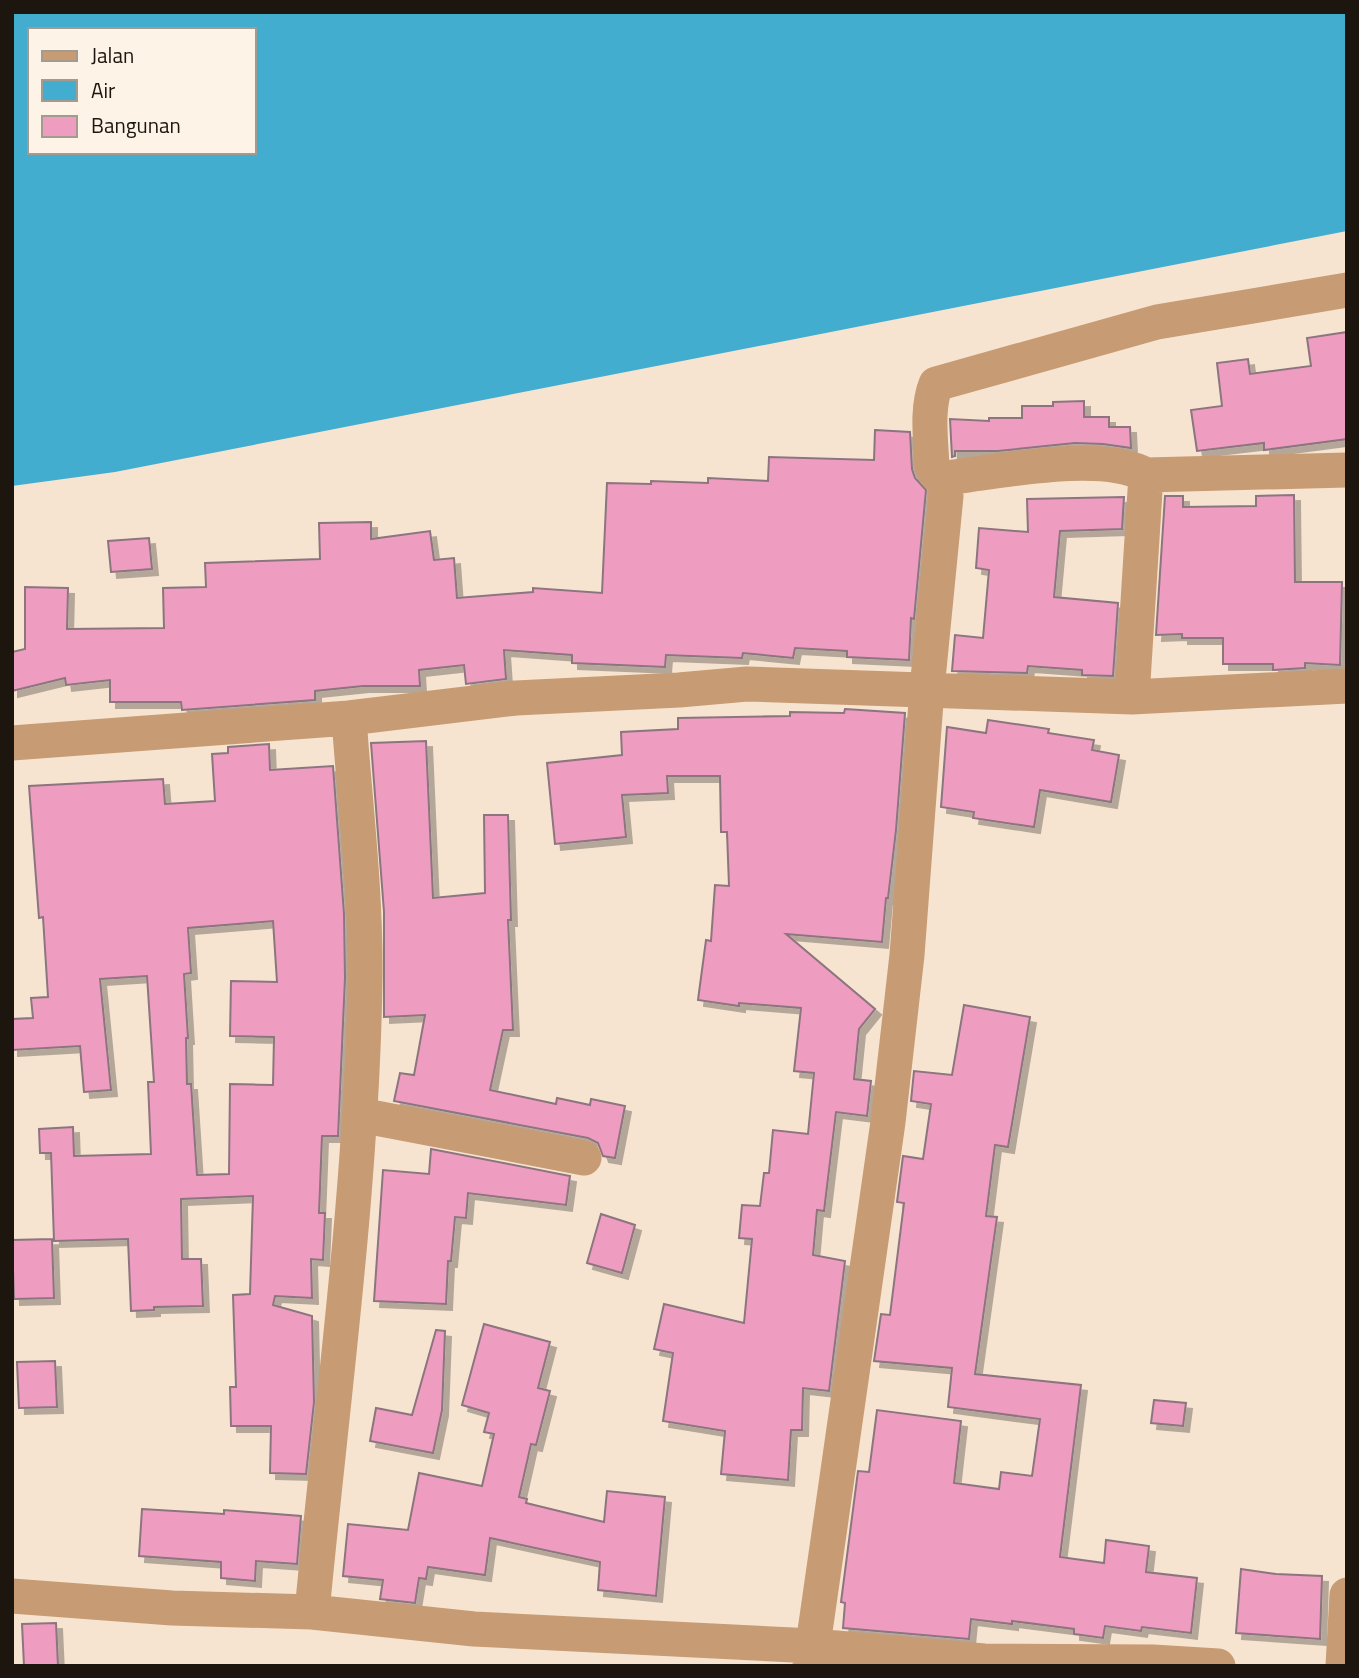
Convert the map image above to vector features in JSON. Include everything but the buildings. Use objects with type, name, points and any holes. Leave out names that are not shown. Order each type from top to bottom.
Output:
[{"type":"street","points":[[1347,290],[1157,322],[936,384],[931,410],[932,467],[937,475],[945,478],[1065,464],[1102,463],[1135,469],[1146,475],[1347,470]]},
{"type":"street","points":[[1132,697],[1146,475]]},
{"type":"street","points":[[812,1656],[888,1122],[907,955],[927,689],[946,496],[945,478]]},
{"type":"street","points":[[12,743],[349,718],[516,698],[679,691],[747,684],[1132,697],[1347,687]]},
{"type":"street","points":[[312,1612],[360,1115],[365,975],[361,872],[349,718]]},
{"type":"street","points":[[360,1115],[584,1158]]},
{"type":"street","points":[[1343,1666],[1347,1595]]},
{"type":"street","points":[[12,1596],[172,1608],[312,1612],[474,1629],[812,1656],[1218,1666]]},
{"type":"water","points":[[12,12],[1347,12],[1347,231],[115,472],[12,486]]}]
